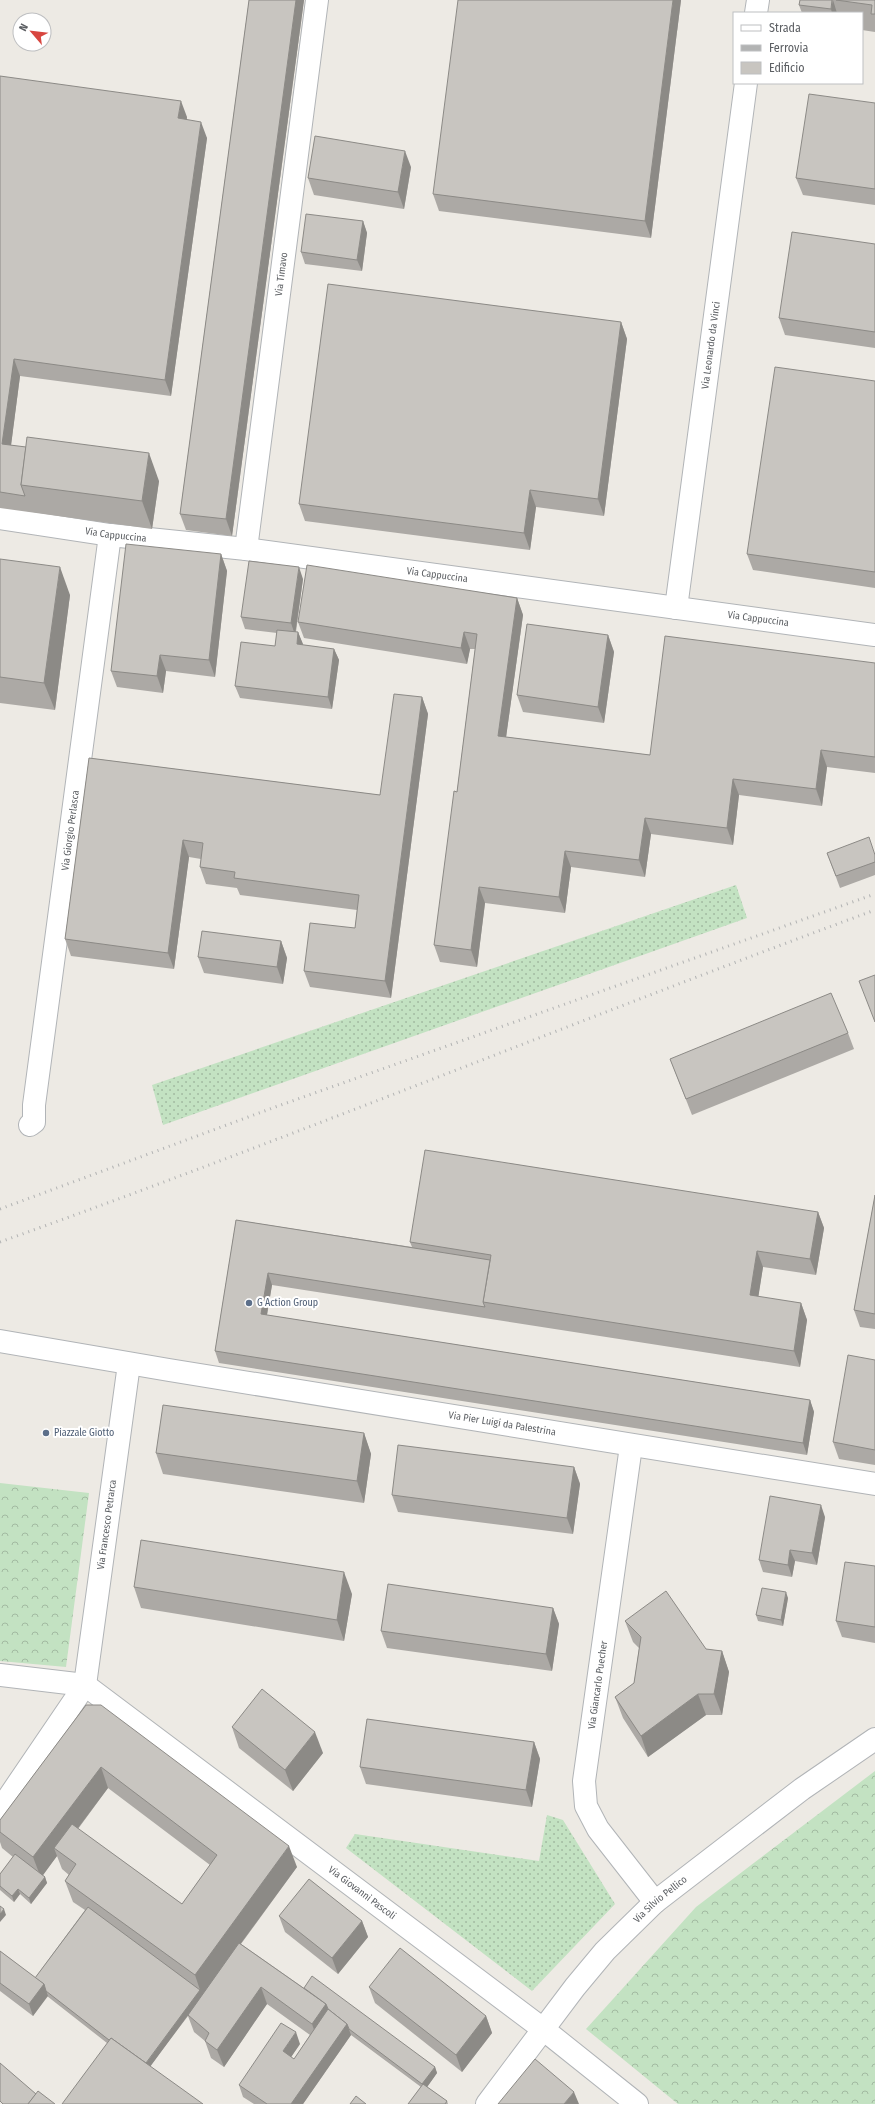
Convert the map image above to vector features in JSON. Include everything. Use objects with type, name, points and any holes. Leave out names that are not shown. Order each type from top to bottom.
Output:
[{"type":"street","name":"Via Timavo","points":[[246,549],[317,0]]},
{"type":"street","points":[[756,12],[758,0]]},
{"type":"street","name":"Via Leonardo da Vinci","points":[[676,608],[746,84]]},
{"type":"street","name":"Via Cappuccina","points":[[0,518],[110,535],[246,549],[875,635]]},
{"type":"street","name":"Via Giorgio Perlasca","points":[[30,1124],[34,1122],[35,1098],[110,535]]},
{"type":"street","points":[[0,1341],[129,1364]]},
{"type":"street","name":"Via Pier Luigi da Palestrina","points":[[129,1364],[631,1446],[875,1484]]},
{"type":"street","name":"Via Francesco Petrarca","points":[[0,1810],[85,1685],[129,1364]]},
{"type":"street","name":"Via Giancarlo Puecher","points":[[631,1446],[584,1781],[586,1806],[598,1829],[655,1902]]},
{"type":"street","points":[[0,1675],[85,1685]]},
{"type":"street","name":"Via Giovanni Pascoli","points":[[85,1685],[543,2029],[637,2104]]},
{"type":"street","name":"Via Silvio Pellico","points":[[487,2104],[543,2029],[605,1952],[655,1902],[802,1788],[875,1739]]},
{"type":"green space","points":[[736,885],[747,918],[163,1125],[152,1085]]},
{"type":"green space","points":[[0,1483],[89,1493],[66,1667],[0,1661]]},
{"type":"green space","points":[[875,1771],[875,2104],[678,2104],[586,2029],[696,1907]]},
{"type":"green space","points":[[547,1815],[563,1820],[615,1904],[532,1991],[346,1848],[355,1834],[539,1861]]},
{"type":"building","points":[[249,0],[296,0],[226,519],[180,514]]},
{"type":"building","points":[[458,0],[673,0],[645,221],[433,194]]},
{"type":"building","points":[[800,0],[832,0],[831,9],[799,5]]},
{"type":"building","points":[[836,0],[875,0],[875,14],[871,14],[872,5]]},
{"type":"building","points":[[0,76],[181,101],[178,118],[201,122],[165,380],[14,359],[2,444],[26,447],[21,485],[25,496],[0,492]]},
{"type":"building","points":[[809,94],[875,103],[875,189],[796,178]]},
{"type":"building","points":[[315,136],[405,151],[398,192],[308,178]]},
{"type":"building","points":[[306,214],[363,221],[357,260],[301,252]]},
{"type":"building","points":[[792,232],[875,244],[875,332],[779,318]]},
{"type":"building","points":[[328,284],[621,322],[598,499],[530,490],[524,533],[299,504]]},
{"type":"building","points":[[775,367],[875,381],[875,572],[747,554]]},
{"type":"building","points":[[27,437],[149,453],[142,501],[21,485]]},
{"type":"building","points":[[126,544],[221,554],[209,660],[160,655],[157,676],[111,671]]},
{"type":"building","points":[[0,559],[60,567],[44,683],[0,677]]},
{"type":"building","points":[[249,561],[299,567],[291,623],[241,617]]},
{"type":"building","points":[[307,565],[517,598],[498,736],[650,755],[665,636],[875,663],[875,757],[821,750],[816,789],[733,779],[727,828],[645,818],[639,860],[565,851],[559,897],[479,887],[471,950],[434,945],[454,791],[457,792],[477,634],[464,632],[461,648],[298,622]]},
{"type":"building","points":[[527,624],[608,635],[598,707],[517,695]]},
{"type":"building","points":[[277,630],[298,632],[297,644],[334,649],[328,697],[235,686],[241,642],[275,646]]},
{"type":"building","points":[[394,694],[422,697],[385,981],[304,971],[310,923],[355,928],[359,895],[234,878],[235,872],[200,867],[203,843],[183,840],[168,953],[65,939],[89,758],[380,795]]},
{"type":"building","points":[[869,837],[875,855],[875,862],[836,876],[827,853]]},
{"type":"building","points":[[202,931],[281,941],[277,967],[198,957]]},
{"type":"building","points":[[875,975],[875,1022],[859,981]]},
{"type":"building","points":[[831,993],[848,1033],[686,1099],[670,1059]]},
{"type":"building","points":[[425,1150],[818,1212],[810,1259],[757,1251],[750,1295],[801,1303],[794,1351],[483,1302],[491,1255],[410,1242]]},
{"type":"building","points":[[875,1195],[875,1314],[854,1310]]},
{"type":"building","points":[[236,1220],[490,1260],[483,1302],[485,1307],[268,1273],[261,1314],[810,1400],[803,1443],[215,1351]]},
{"type":"building","points":[[848,1355],[875,1360],[875,1450],[833,1442]]},
{"type":"building","points":[[163,1405],[364,1433],[357,1481],[156,1453]]},
{"type":"building","points":[[398,1445],[574,1467],[567,1518],[392,1495]]},
{"type":"building","points":[[770,1496],[821,1505],[812,1553],[790,1550],[788,1565],[759,1560]]},
{"type":"building","points":[[141,1540],[344,1572],[337,1620],[134,1587]]},
{"type":"building","points":[[845,1562],[875,1566],[875,1627],[836,1621]]},
{"type":"building","points":[[388,1584],[553,1608],[546,1654],[381,1631]]},
{"type":"building","points":[[762,1588],[786,1592],[781,1620],[756,1615]]},
{"type":"building","points":[[666,1591],[706,1649],[722,1651],[714,1694],[698,1694],[641,1736],[615,1697],[634,1683],[641,1637],[625,1621]]},
{"type":"building","points":[[262,1689],[315,1732],[285,1770],[232,1727]]},
{"type":"building","points":[[86,1705],[101,1705],[289,1846],[195,1975],[65,1881],[76,1864],[54,1848],[72,1824],[182,1904],[217,1855],[101,1767],[33,1857],[0,1832],[0,1820]]},
{"type":"building","points":[[367,1719],[534,1742],[526,1790],[360,1767]]},
{"type":"building","points":[[15,1854],[45,1877],[29,1898],[18,1889],[12,1896],[0,1886],[0,1874]]},
{"type":"building","points":[[309,1879],[362,1921],[332,1958],[279,1916]]},
{"type":"building","points":[[0,1906],[4,1909],[0,1914]]},
{"type":"building","points":[[88,1907],[200,1990],[146,2063],[111,2038],[109,2040],[46,1991],[44,1984],[35,1978]]},
{"type":"building","points":[[239,1943],[326,2004],[312,2024],[261,1987],[217,2050],[205,2041],[209,2033],[188,2015]]},
{"type":"building","points":[[400,1948],[486,2016],[456,2055],[369,1987]]},
{"type":"building","points":[[0,1951],[44,1984],[29,2004],[0,1983]]},
{"type":"building","points":[[312,1976],[435,2067],[422,2084],[349,2029],[347,2024],[328,2009],[326,2004],[304,1988]]},
{"type":"building","points":[[328,2009],[347,2024],[291,2104],[267,2104],[239,2085],[281,2023],[296,2032],[283,2051],[294,2059]]},
{"type":"building","points":[[111,2038],[203,2104],[62,2104]]},
{"type":"building","points":[[535,2059],[574,2092],[564,2104],[498,2104]]},
{"type":"building","points":[[0,2063],[36,2094],[28,2104],[3,2104],[0,2101]]},
{"type":"building","points":[[423,2084],[447,2101],[445,2104],[408,2104]]},
{"type":"building","points":[[38,2091],[55,2104],[28,2104]]},
{"type":"building","points":[[356,2096],[366,2104],[350,2104]]},
{"type":"railway","points":[[0,1209],[278,1106],[875,894]]},
{"type":"railway","points":[[0,1242],[220,1161],[875,910]]},
{"type":"place","name":"G Action Group","points":[[249,1303]]},
{"type":"place","name":"Piazzale Giotto","points":[[46,1433]]}]
